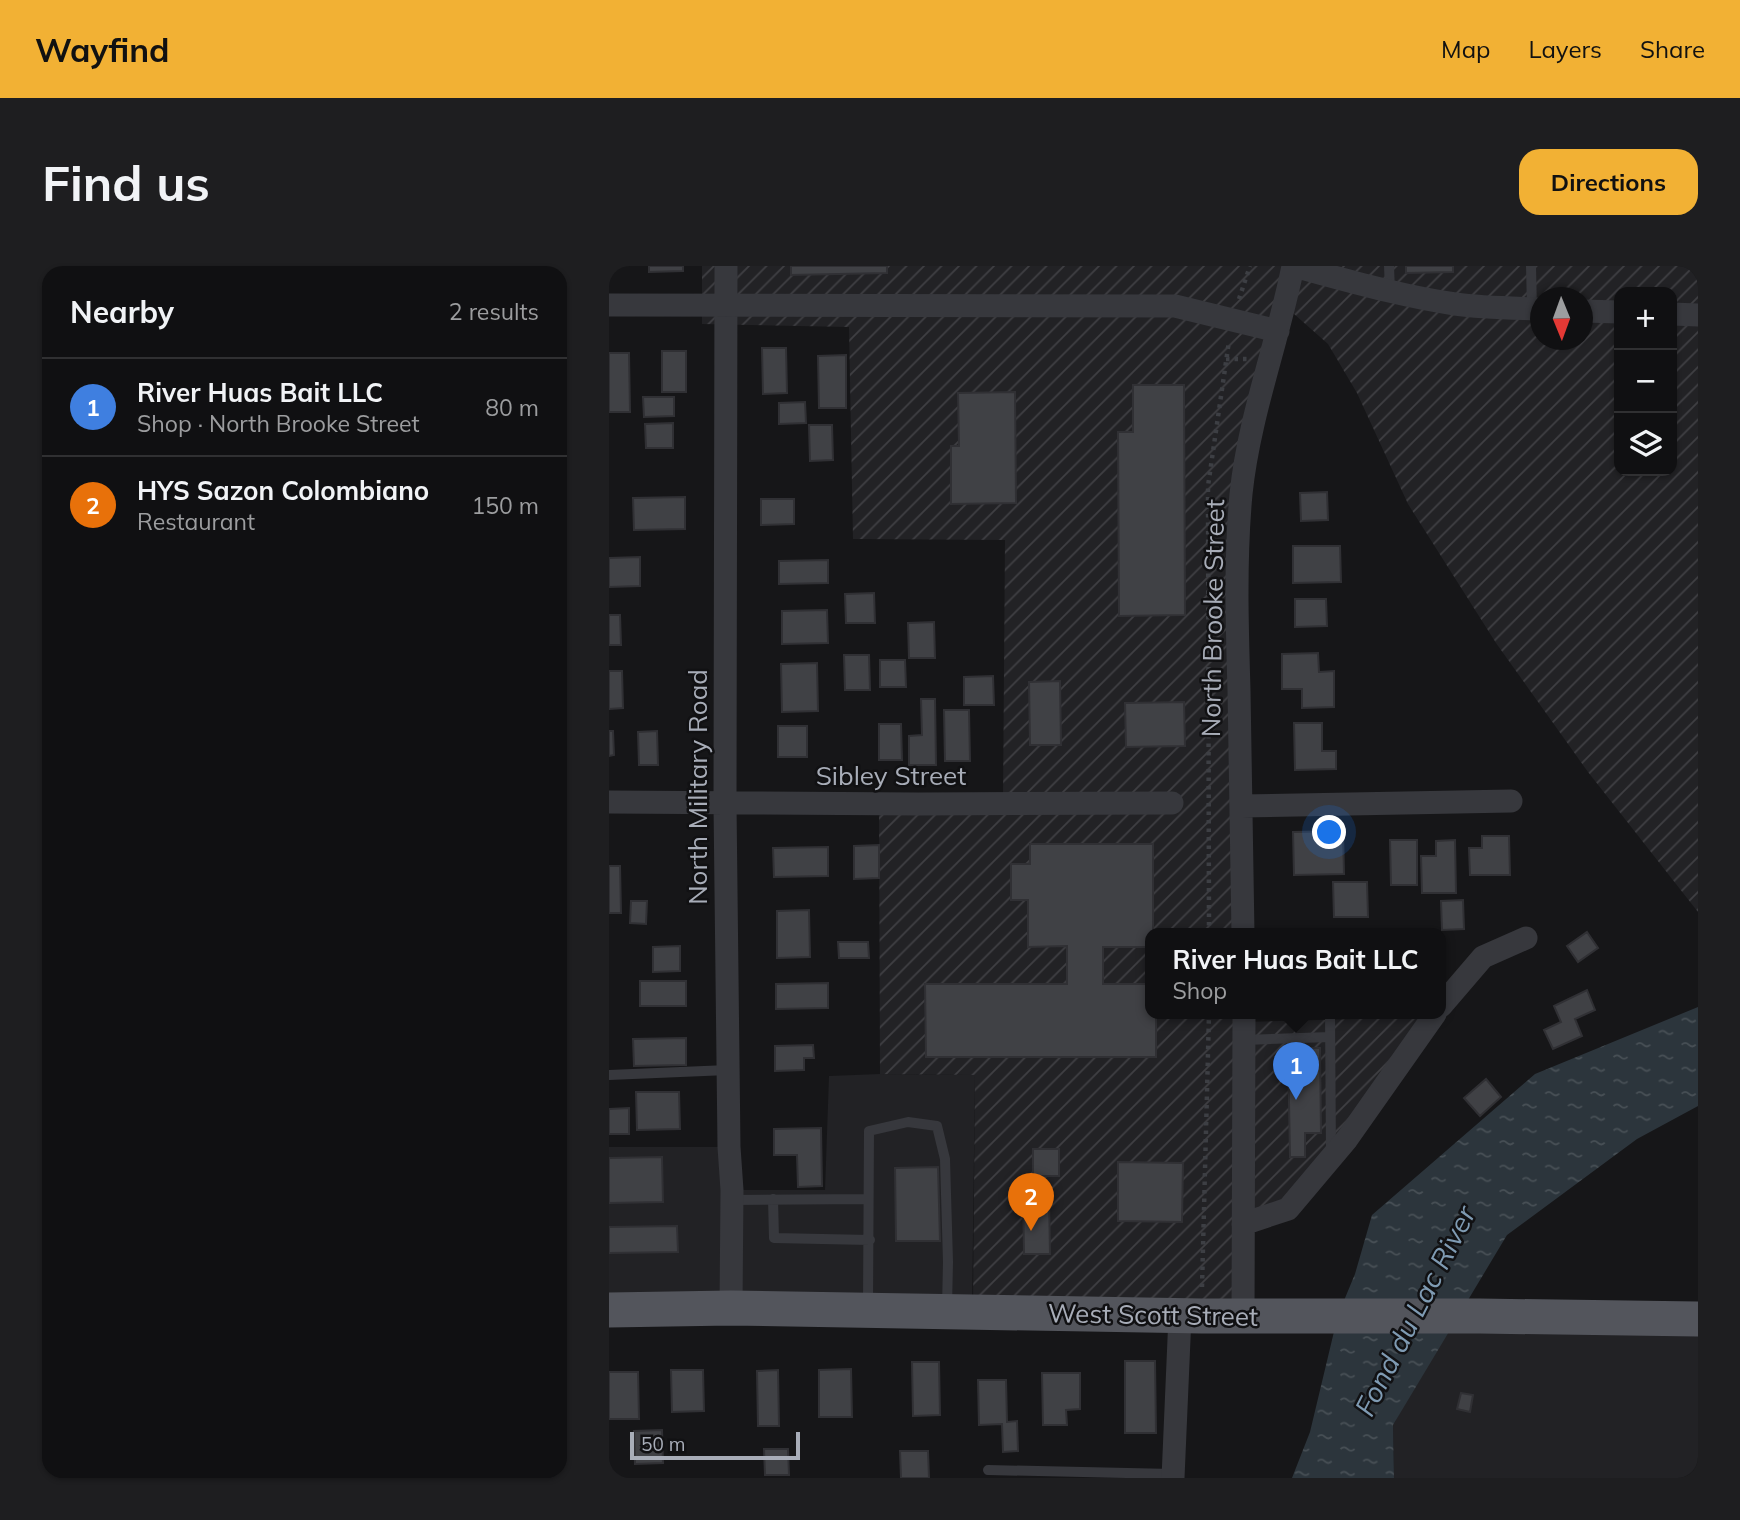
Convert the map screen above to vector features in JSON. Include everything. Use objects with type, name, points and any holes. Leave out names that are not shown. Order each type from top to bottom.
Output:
[{"type":"main road","name":"West Scott Street","points":[[609,1310],[731,1308],[1243,1317],[1319,1315],[1698,1319]]},
{"type":"street","name":"North Military Road","points":[[726,266],[725,804],[731,1308]]},
{"type":"street","points":[[1293,266],[1389,291],[1455,304],[1530,309]]},
{"type":"street","name":"North Brooke Street","points":[[1243,928],[1237,625],[1238,536],[1242,491],[1255,418],[1293,266]]},
{"type":"street","points":[[609,305],[1175,306],[1278,331]]},
{"type":"street","points":[[1593,311],[1614,312]]},
{"type":"street","points":[[1677,314],[1698,315]]},
{"type":"street","points":[[1241,806],[1511,801]]},
{"type":"street","name":"Sibley Street","points":[[609,802],[1172,803]]},
{"type":"street","points":[[1446,1000],[1483,957],[1526,938]]},
{"type":"street","points":[[1243,1317],[1244,1019]]},
{"type":"street","points":[[1243,1224],[1288,1209],[1347,1139],[1431,1019]]},
{"type":"street","points":[[1173,1476],[1180,1316]]},
{"type":"lane","points":[[1389,266],[1389,291]]},
{"type":"lane","points":[[1531,266],[1534,287]]},
{"type":"lane","points":[[1330,1019],[1331,1157]]},
{"type":"lane","points":[[1244,1040],[1330,1037]]},
{"type":"lane","points":[[609,1074],[728,1070]]},
{"type":"lane","points":[[868,1310],[869,1131],[908,1122],[937,1126],[945,1159],[947,1312]]},
{"type":"lane","points":[[773,1199],[773,1238],[870,1240]]},
{"type":"lane","points":[[731,1200],[868,1199]]},
{"type":"lane","points":[[988,1470],[1173,1476]]},
{"type":"path","points":[[1202,1287],[1209,1019]]},
{"type":"shaded area","points":[[702,266],[1698,266],[1698,912],[1588,772],[1496,643],[1408,504],[1357,393],[1328,344],[1285,306],[1248,456],[1243,928],[1145,928],[1145,1019],[1245,1019],[1245,1022],[1431,1019],[1288,1209],[1243,1224],[1243,1317],[973,1312],[975,1075],[880,1074],[879,804],[1003,804],[1005,540],[853,539],[849,327],[702,324]]},
{"type":"shaded area","points":[[975,1075],[972,1312],[609,1310],[609,1147],[729,1147],[732,1190],[825,1190],[829,1076]]},
{"type":"shaded area","points":[[1453,1316],[1698,1319],[1698,1478],[1394,1478],[1393,1425]]},
{"type":"water","name":"Fond du Lac River","points":[[1698,1007],[1698,1106],[1637,1139],[1507,1235],[1393,1425],[1394,1478],[1292,1478],[1310,1432],[1338,1315],[1355,1274],[1372,1215],[1535,1074]]},
{"type":"building","points":[[649,266],[683,266],[683,271],[649,272]]},
{"type":"building","points":[[791,266],[887,266],[887,273],[791,275]]},
{"type":"building","points":[[1406,266],[1453,266],[1453,272],[1406,273]]},
{"type":"building","points":[[762,348],[786,348],[787,393],[763,394]]},
{"type":"building","points":[[662,351],[686,351],[686,392],[662,392]]},
{"type":"building","points":[[609,353],[629,353],[630,412],[609,412]]},
{"type":"building","points":[[846,355],[846,408],[819,408],[818,356]]},
{"type":"building","points":[[1133,385],[1184,385],[1185,615],[1119,616],[1118,432],[1133,432]]},
{"type":"building","points":[[1015,392],[1016,503],[951,504],[951,446],[959,446],[958,393]]},
{"type":"building","points":[[643,397],[674,397],[674,416],[644,417]]},
{"type":"building","points":[[805,402],[806,423],[779,424],[779,403]]},
{"type":"building","points":[[673,423],[673,448],[646,448],[645,424]]},
{"type":"building","points":[[809,425],[832,425],[833,460],[810,461]]},
{"type":"building","points":[[1327,492],[1328,520],[1301,521],[1300,493]]},
{"type":"building","points":[[685,497],[685,529],[634,530],[633,498]]},
{"type":"building","points":[[761,499],[794,499],[794,524],[761,525]]},
{"type":"building","points":[[1293,546],[1340,546],[1341,582],[1293,583]]},
{"type":"building","points":[[640,557],[640,586],[609,587],[609,558]]},
{"type":"building","points":[[828,560],[828,583],[779,584],[779,561]]},
{"type":"building","points":[[874,593],[875,623],[846,623],[845,594]]},
{"type":"building","points":[[1295,599],[1326,599],[1327,626],[1295,627]]},
{"type":"building","points":[[827,610],[828,643],[782,644],[782,611]]},
{"type":"building","points":[[609,615],[620,615],[621,645],[609,645]]},
{"type":"building","points":[[934,622],[935,658],[909,658],[908,623]]},
{"type":"building","points":[[1318,653],[1319,672],[1334,671],[1334,707],[1302,708],[1302,689],[1282,689],[1282,654]]},
{"type":"building","points":[[844,655],[869,655],[870,690],[845,690]]},
{"type":"building","points":[[880,660],[905,660],[906,687],[880,687]]},
{"type":"building","points":[[817,663],[818,711],[782,712],[781,664]]},
{"type":"building","points":[[609,671],[622,671],[623,708],[609,709]]},
{"type":"building","points":[[993,676],[994,705],[964,705],[964,677]]},
{"type":"building","points":[[1060,681],[1061,745],[1030,745],[1029,682]]},
{"type":"building","points":[[921,699],[935,699],[936,765],[909,765],[909,736],[922,735]]},
{"type":"building","points":[[1184,702],[1185,746],[1126,747],[1125,703]]},
{"type":"building","points":[[944,710],[969,710],[970,761],[945,761]]},
{"type":"building","points":[[1294,723],[1322,723],[1322,751],[1336,751],[1336,769],[1295,770]]},
{"type":"building","points":[[879,724],[901,724],[902,760],[879,760]]},
{"type":"building","points":[[778,726],[807,726],[807,757],[778,757]]},
{"type":"building","points":[[609,731],[613,731],[614,755],[609,756]]},
{"type":"building","points":[[657,731],[658,765],[639,765],[638,732]]},
{"type":"building","points":[[1343,831],[1344,874],[1294,875],[1293,832]]},
{"type":"building","points":[[1482,836],[1509,836],[1510,875],[1470,875],[1469,848],[1482,848]]},
{"type":"building","points":[[1390,840],[1417,840],[1417,885],[1391,885]]},
{"type":"building","points":[[1455,840],[1456,893],[1422,893],[1421,856],[1436,856],[1436,841]]},
{"type":"building","points":[[1030,844],[1153,844],[1153,928],[1145,928],[1145,947],[1103,947],[1103,984],[1145,984],[1145,1019],[1156,1019],[1156,1057],[926,1057],[925,984],[1067,984],[1067,946],[1028,947],[1028,900],[1011,900],[1011,864],[1030,864]]},
{"type":"building","points":[[879,845],[879,878],[854,879],[854,846]]},
{"type":"building","points":[[828,847],[828,876],[774,877],[773,848]]},
{"type":"building","points":[[609,866],[620,866],[621,913],[609,913]]},
{"type":"building","points":[[1333,882],[1367,882],[1368,917],[1334,917]]},
{"type":"building","points":[[1463,900],[1464,929],[1442,928],[1441,901]]},
{"type":"building","points":[[631,901],[647,901],[646,924],[630,923]]},
{"type":"building","points":[[809,910],[810,957],[777,958],[777,911]]},
{"type":"building","points":[[1587,932],[1598,948],[1578,962],[1567,946]]},
{"type":"building","points":[[838,942],[868,942],[869,958],[839,958]]},
{"type":"building","points":[[680,946],[680,971],[653,972],[653,947]]},
{"type":"building","points":[[640,981],[686,981],[686,1006],[640,1006]]},
{"type":"building","points":[[828,983],[828,1008],[776,1009],[776,984]]},
{"type":"building","points":[[1587,990],[1595,1010],[1575,1019],[1582,1036],[1553,1049],[1544,1030],[1561,1022],[1554,1006]]},
{"type":"building","points":[[686,1038],[686,1065],[634,1066],[633,1039]]},
{"type":"building","points":[[813,1045],[814,1058],[804,1058],[804,1070],[775,1071],[775,1046]]},
{"type":"building","points":[[1288,1048],[1320,1048],[1321,1133],[1305,1133],[1305,1157],[1290,1157]]},
{"type":"building","points":[[1486,1079],[1501,1097],[1480,1116],[1464,1098]]},
{"type":"building","points":[[636,1092],[679,1092],[680,1129],[637,1130]]},
{"type":"building","points":[[629,1108],[629,1134],[609,1134],[609,1109]]},
{"type":"building","points":[[821,1128],[822,1186],[798,1187],[797,1155],[774,1155],[774,1129]]},
{"type":"building","points":[[1033,1149],[1059,1149],[1059,1176],[1033,1176]]},
{"type":"building","points":[[662,1157],[663,1202],[609,1203],[609,1158]]},
{"type":"building","points":[[1118,1162],[1183,1163],[1182,1222],[1118,1221]]},
{"type":"building","points":[[938,1167],[940,1241],[896,1241],[895,1168]]},
{"type":"building","points":[[1023,1195],[1049,1195],[1050,1254],[1024,1254]]},
{"type":"building","points":[[677,1226],[678,1252],[609,1253],[609,1227]]},
{"type":"building","points":[[1125,1361],[1155,1361],[1156,1433],[1125,1433]]},
{"type":"building","points":[[912,1362],[939,1362],[940,1415],[913,1416]]},
{"type":"building","points":[[851,1369],[852,1417],[819,1417],[819,1370]]},
{"type":"building","points":[[671,1370],[703,1370],[704,1411],[672,1412]]},
{"type":"building","points":[[778,1370],[779,1426],[758,1426],[757,1371]]},
{"type":"building","points":[[609,1372],[638,1372],[639,1419],[609,1419]]},
{"type":"building","points":[[1042,1373],[1080,1373],[1080,1409],[1066,1410],[1067,1425],[1043,1425]]},
{"type":"building","points":[[978,1380],[1006,1380],[1007,1422],[1017,1421],[1018,1451],[1003,1452],[1002,1424],[979,1425]]},
{"type":"building","points":[[1461,1393],[1473,1395],[1470,1412],[1457,1409]]},
{"type":"building","points":[[662,1430],[663,1463],[635,1464],[634,1431]]},
{"type":"building","points":[[764,1449],[788,1449],[789,1475],[765,1475]]},
{"type":"building","points":[[900,1451],[928,1451],[929,1478],[901,1478]]},
{"type":"place","name":"River Huas Bait LLC","points":[[1296,1100]]},
{"type":"place","name":"HYS Sazon Colombiano","points":[[1031,1231]]}]
